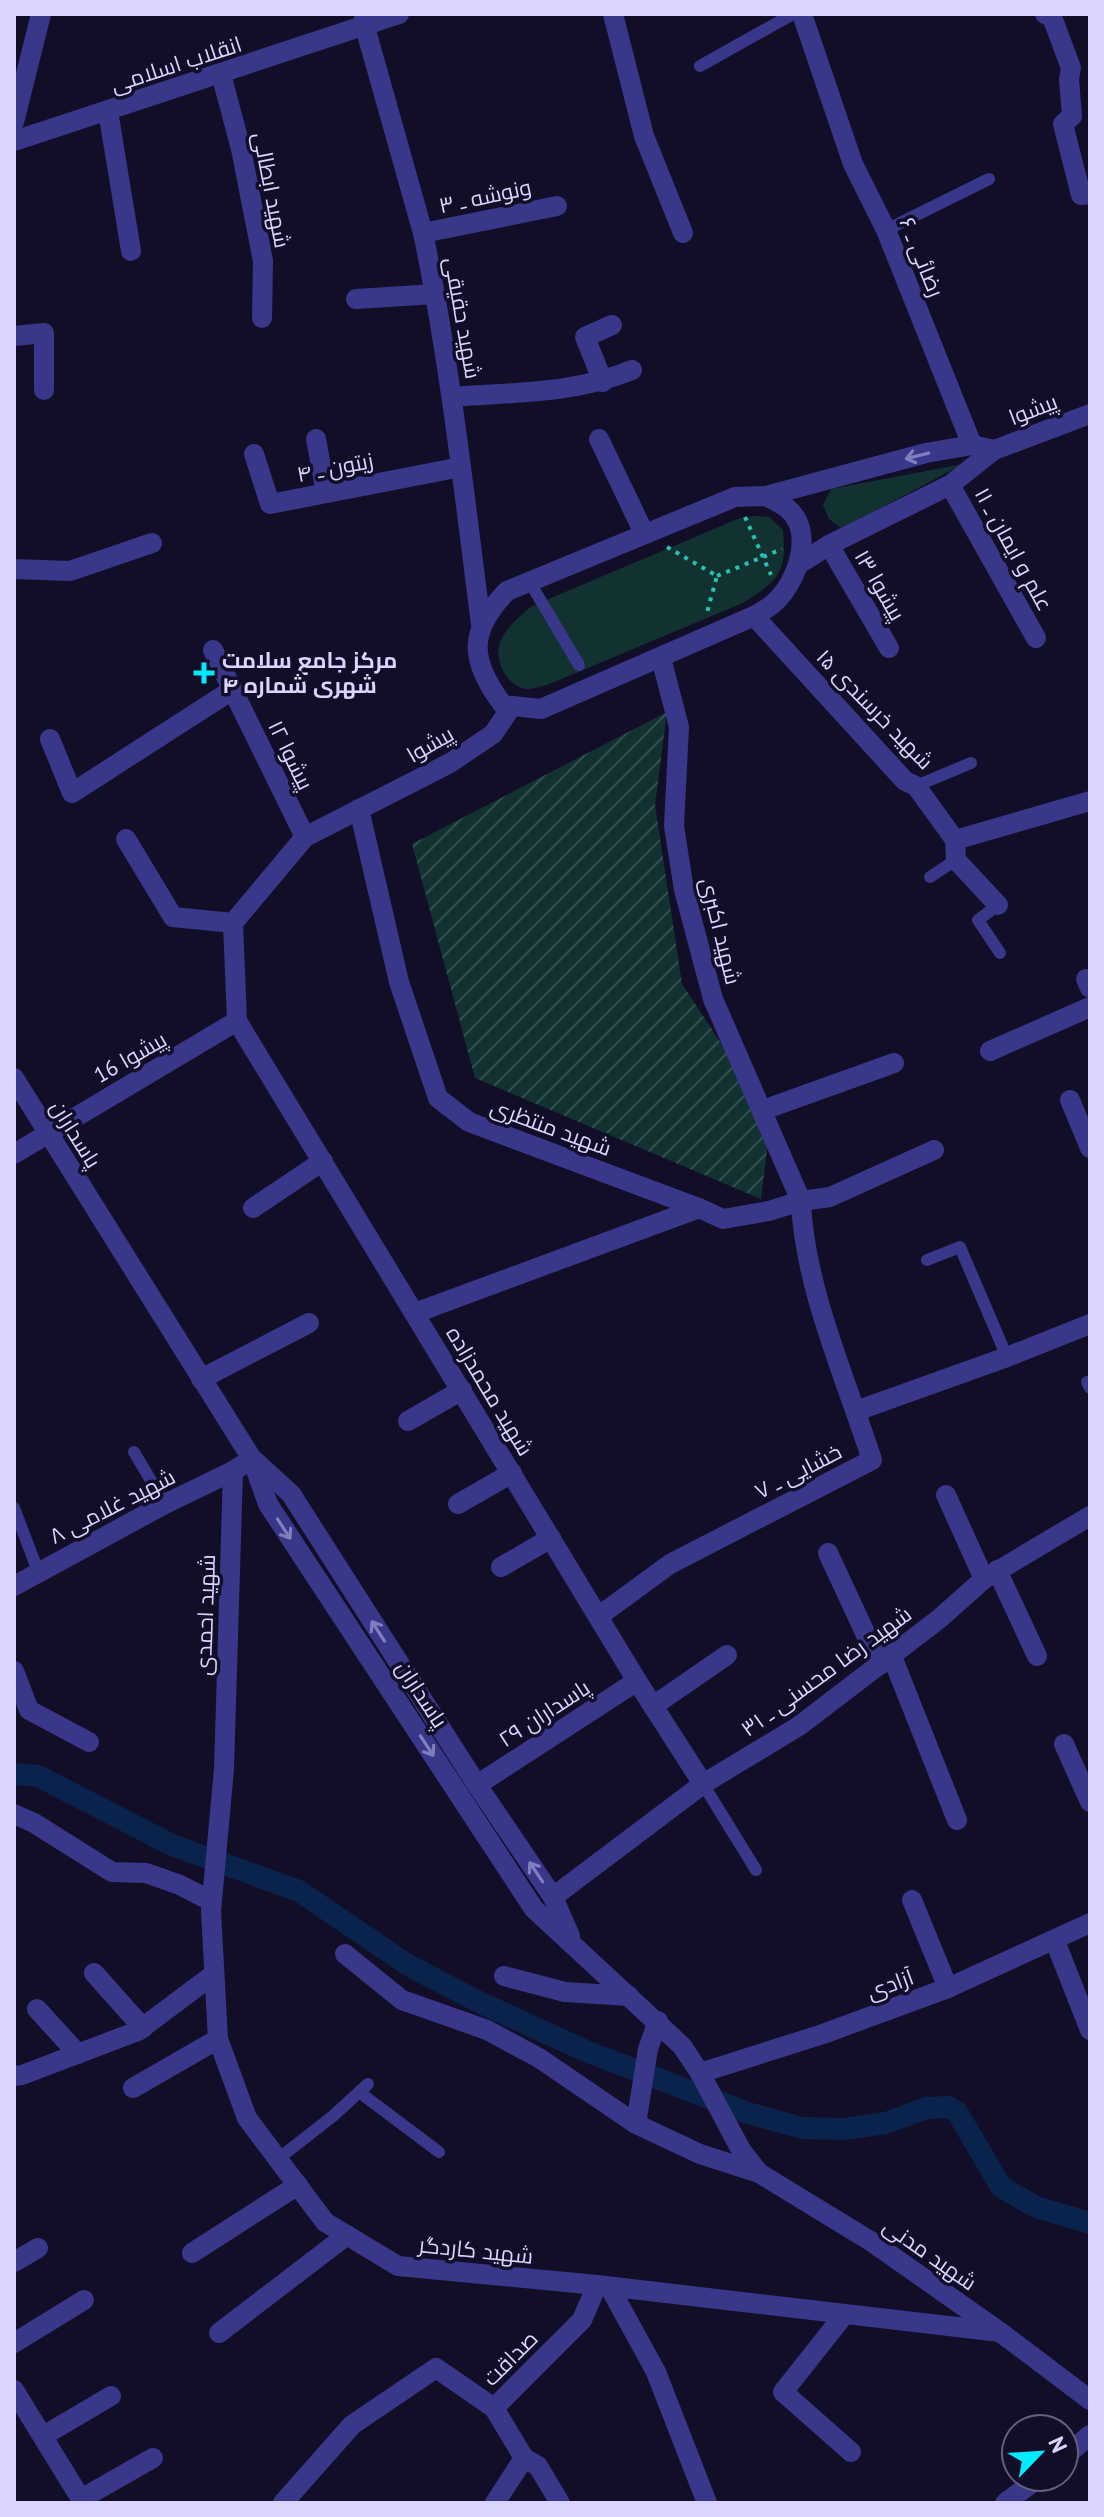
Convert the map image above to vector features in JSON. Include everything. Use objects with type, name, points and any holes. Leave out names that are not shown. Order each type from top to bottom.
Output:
[{"type":"street","points":[[14,122],[41,14]]},
{"type":"street","name":"انقلاب اسلامی","points":[[14,141],[221,74],[365,20],[399,14]]},
{"type":"street","points":[[613,14],[644,136],[683,233]]},
{"type":"street","name":"رضائی ـ ۶","points":[[802,14],[853,164],[886,230],[972,445]]},
{"type":"street","points":[[1045,14],[1052,17],[1071,68],[1072,116],[1063,124],[1081,195],[1090,194]]},
{"type":"street","name":"شهید حقیقی","points":[[365,20],[423,233],[435,294],[452,397],[481,624],[478,657],[484,680],[503,705],[512,706]]},
{"type":"street","name":"شهید ابطالی","points":[[221,74],[241,149],[263,261],[262,318]]},
{"type":"street","points":[[108,111],[131,251]]},
{"type":"street","name":"ونوشه ـ ۳","points":[[423,233],[557,206]]},
{"type":"street","points":[[356,299],[435,294]]},
{"type":"street","points":[[603,382],[585,337],[612,325]]},
{"type":"street","points":[[14,336],[44,333],[44,390]]},
{"type":"street","points":[[452,397],[568,388],[603,382],[632,370]]},
{"type":"street","name":"پیشوا","points":[[799,564],[829,545],[950,485],[994,450],[1090,414]]},
{"type":"street","points":[[316,439],[326,493]]},
{"type":"street","points":[[599,439],[644,533]]},
{"type":"street","points":[[481,624],[491,607],[507,591],[735,497],[766,496],[926,453],[972,445],[994,450]]},
{"type":"street","name":"زیتون ـ ۴","points":[[254,454],[270,504],[461,467]]},
{"type":"street","name":"علم و ایمان ـ ۱۱","points":[[950,485],[1036,638]]},
{"type":"street","points":[[512,706],[541,709],[754,616],[777,601],[799,564],[803,548],[798,523],[790,510],[766,496]]},
{"type":"street","points":[[14,569],[70,571],[152,543]]},
{"type":"street","name":"پیشوا ۱۳","points":[[829,545],[889,648]]},
{"type":"street","name":"شهید خرسندی ۱۵","points":[[754,616],[905,781],[916,786],[956,850],[998,905]]},
{"type":"street","name":"پیشوا ۱۲","points":[[213,650],[305,837]]},
{"type":"street","name":"شهید اکبری","points":[[661,658],[679,727],[674,826],[684,890],[713,999],[801,1201]]},
{"type":"street","points":[[50,739],[72,793],[232,690]]},
{"type":"street","name":"پیشوا","points":[[305,837],[450,763],[493,734],[512,706]]},
{"type":"street","points":[[956,850],[1090,801]]},
{"type":"street","name":"شهید منتظری","points":[[359,809],[399,982],[438,1098],[469,1122],[723,1219],[830,1197],[934,1150]]},
{"type":"street","points":[[237,1021],[233,923],[305,837]]},
{"type":"street","points":[[126,839],[173,917],[233,923]]},
{"type":"street","points":[[990,1051],[1090,1007]]},
{"type":"street","name":"پیشوا 16","points":[[14,1154],[237,1021]]},
{"type":"street","name":"شهید محمدزاده","points":[[237,1021],[637,1681],[703,1784]]},
{"type":"street","points":[[763,1110],[894,1063]]},
{"type":"street","name":"پاسداران","points":[[14,1078],[252,1459],[268,1504],[534,1909],[682,2046],[741,2150]]},
{"type":"street","points":[[1070,1100],[1090,1148]]},
{"type":"street","points":[[253,1208],[323,1161]]},
{"type":"street","name":"خشایی ـ ۷","points":[[599,1616],[670,1564],[872,1460],[829,1336],[802,1230],[801,1201]]},
{"type":"street","points":[[415,1313],[699,1208]]},
{"type":"street","points":[[201,1379],[309,1323]]},
{"type":"street","points":[[856,1411],[1090,1324]]},
{"type":"street","points":[[408,1421],[462,1390]]},
{"type":"street","points":[[233,1471],[252,1459]]},
{"type":"street","name":"پاسداران","points":[[252,1459],[291,1494],[477,1785],[553,1897],[572,1941]]},
{"type":"street","name":"۸ شهید غلامی","points":[[14,1586],[233,1471]]},
{"type":"street","name":"شهید احمدی","points":[[212,1894],[223,1783],[233,1471]]},
{"type":"street","points":[[458,1504],[512,1473]]},
{"type":"street","points":[[946,1495],[1037,1656]]},
{"type":"street","name":"شهید رضا محسنی ـ ۳۱","points":[[553,1897],[703,1784],[799,1726],[939,1619],[991,1575],[1090,1516]]},
{"type":"street","points":[[501,1567],[551,1538]]},
{"type":"street","points":[[828,1553],[885,1659],[957,1820]]},
{"type":"street","points":[[653,1706],[727,1655]]},
{"type":"street","points":[[14,1671],[29,1710],[89,1742]]},
{"type":"street","name":"پاسداران ۲۹","points":[[477,1785],[637,1681]]},
{"type":"street","points":[[1064,1744],[1090,1802]]},
{"type":"street","points":[[14,1814],[34,1823],[112,1872],[146,1873],[212,1894]]},
{"type":"street","name":"شهید کاردگر","points":[[212,1894],[218,2039],[247,2118],[325,2222],[398,2266],[1000,2332]]},
{"type":"street","points":[[912,1900],[948,1988]]},
{"type":"street","name":"آزادی","points":[[703,2080],[948,1988],[1090,1923]]},
{"type":"street","points":[[1055,1941],[1090,2030]]},
{"type":"street","points":[[345,1954],[402,2000],[487,2030],[539,2058],[636,2124],[700,2154],[759,2173]]},
{"type":"street","points":[[94,1973],[143,2028]]},
{"type":"street","points":[[14,2076],[143,2028],[214,1974]]},
{"type":"street","points":[[504,1976],[565,1992],[629,1996]]},
{"type":"street","points":[[37,2009],[78,2054]]},
{"type":"street","points":[[636,2124],[648,2049],[658,2021]]},
{"type":"street","points":[[133,2088],[218,2039]]},
{"type":"street","name":"شهید مدنی","points":[[741,2150],[759,2173],[872,2242],[1090,2400]]},
{"type":"street","points":[[192,2253],[298,2185]]},
{"type":"street","points":[[219,2333],[347,2235]]},
{"type":"street","points":[[14,2262],[38,2248]]},
{"type":"street","points":[[604,2287],[656,2372],[707,2503]]},
{"type":"street","name":"صداقت","points":[[560,2503],[538,2466],[524,2458],[494,2408],[582,2320],[604,2287]]},
{"type":"street","points":[[14,2343],[84,2300]]},
{"type":"street","points":[[844,2315],[783,2392],[851,2452]]},
{"type":"street","points":[[283,2503],[352,2425],[436,2368],[494,2408]]},
{"type":"street","points":[[14,2390],[81,2499],[153,2458]]},
{"type":"street","points":[[43,2436],[111,2396]]},
{"type":"street","points":[[495,2503],[524,2458]]},
{"type":"lane","points":[[700,66],[793,14]]},
{"type":"lane","points":[[886,230],[989,179]]},
{"type":"lane","points":[[529,581],[579,665]]},
{"type":"lane","points":[[916,786],[971,763]]},
{"type":"lane","points":[[930,877],[956,850]]},
{"type":"lane","points":[[998,905],[978,920],[1000,953]]},
{"type":"lane","points":[[927,1260],[960,1247],[1007,1357]]},
{"type":"lane","points":[[134,1452],[165,1504]]},
{"type":"lane","points":[[14,1508],[38,1571]]},
{"type":"lane","points":[[703,1784],[756,1870]]},
{"type":"lane","points":[[278,2159],[364,2088],[439,2152]]},
{"type":"path","points":[[735,497],[780,596]]},
{"type":"path","points":[[644,533],[717,576]]},
{"type":"path","points":[[717,576],[802,540]]},
{"type":"path","points":[[698,641],[717,576]]},
{"type":"green space","points":[[963,464],[842,529],[829,519],[823,505],[831,489]]},
{"type":"green space","points":[[769,517],[783,530],[784,557],[773,581],[743,603],[547,685],[521,688],[504,673],[498,652],[501,639],[532,606],[740,518]]},
{"type":"green space","points":[[667,712],[655,805],[682,984],[771,1119],[761,1199],[475,1078],[412,844]]},
{"type":"waterway","points":[[14,1774],[38,1776],[172,1845],[299,1891],[408,1965],[479,2002],[588,2052],[748,2113],[802,2128],[844,2129],[886,2123],[926,2108],[948,2107],[957,2112],[1001,2187],[1036,2207],[1090,2223]]},
{"type":"place","name":"مرکز جامع سلامت شهری شماره ۴","points":[[204,673]]}]
